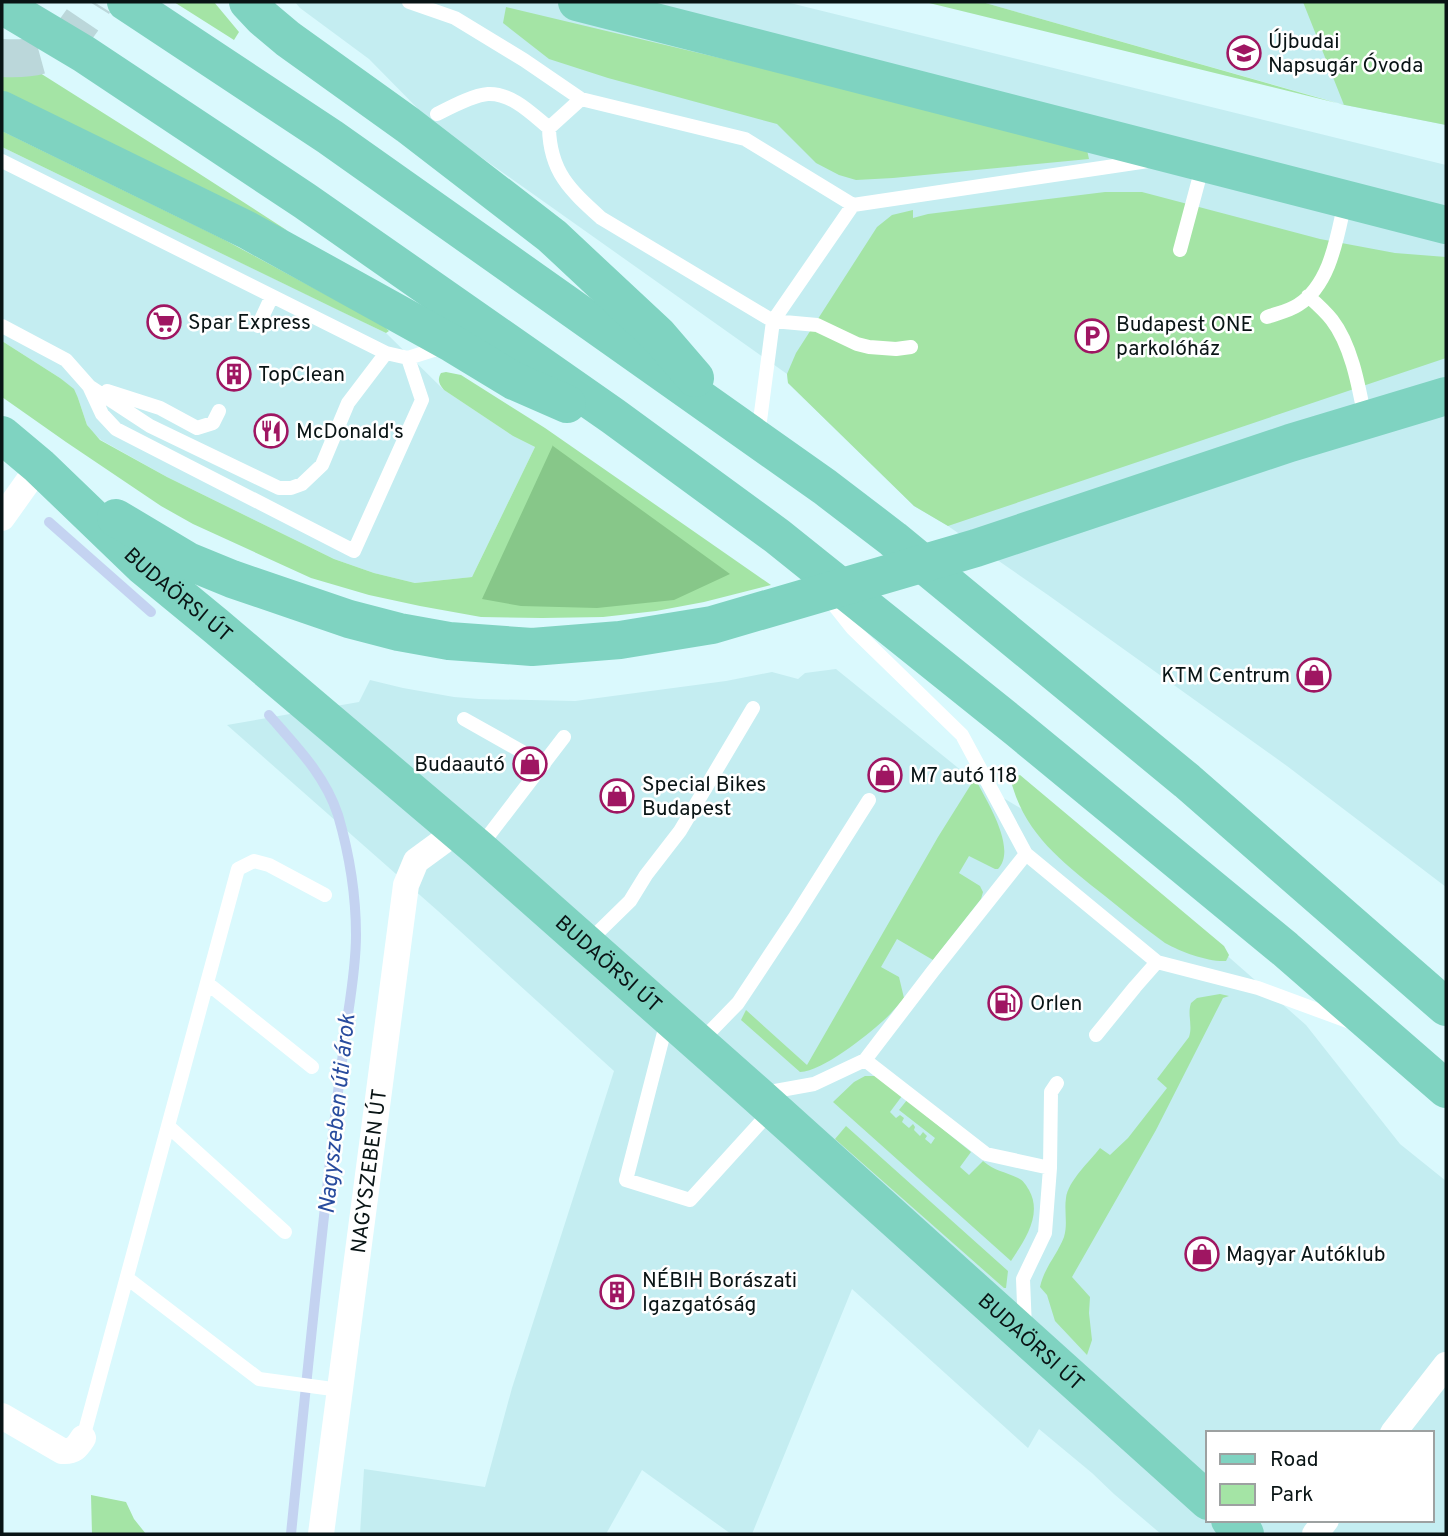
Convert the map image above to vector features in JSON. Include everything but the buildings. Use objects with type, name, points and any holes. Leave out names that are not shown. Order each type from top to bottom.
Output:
[{"type":"main road","points":[[126,2],[330,137],[825,487],[894,539],[1198,790],[1446,1007]]},
{"type":"main road","points":[[248,2],[288,39],[418,133],[552,236],[658,335],[747,433]]},
{"type":"main road","points":[[577,2],[1446,225]]},
{"type":"main road","points":[[2,5],[84,54],[316,208],[612,416],[777,536],[991,707],[1285,949],[1446,1089]]},
{"type":"main road","points":[[2,110],[247,230],[453,344],[514,381],[564,403],[612,416]]},
{"type":"main road","points":[[39,466],[159,545],[188,561],[232,579],[349,619],[399,632],[450,641],[532,648],[620,639],[712,625],[976,548],[1290,443],[1446,396]]},
{"type":"main road","name":"BUDAÖRSI ÚT","points":[[2,435],[39,466],[143,566],[468,840],[764,1101],[1206,1499]]},
{"type":"main road","points":[[216,626],[208,595],[215,583],[232,579]]},
{"type":"main road","points":[[1232,1522],[1245,1534]]},
{"type":"street","points":[[2,518],[39,466]]},
{"type":"street","name":"NAGYSZEBEN ÚT","points":[[321,1534],[406,885],[416,861],[468,840]]},
{"type":"street","points":[[1396,1431],[1446,1365]]},
{"type":"street","points":[[2,1416],[62,1451],[75,1449],[83,1438]]},
{"type":"lane","points":[[409,2],[455,18],[582,99],[745,139],[853,205],[1192,160],[1180,250]]},
{"type":"lane","points":[[437,114],[487,94],[505,97],[549,128],[550,148],[560,174],[576,196],[601,218],[772,321],[817,325],[869,347],[896,349],[911,346]]},
{"type":"lane","points":[[549,128],[582,99]]},
{"type":"lane","points":[[2,161],[386,353],[408,358],[453,344]]},
{"type":"lane","points":[[1268,317],[1290,310],[1303,302],[1323,277],[1345,198]]},
{"type":"lane","points":[[747,433],[772,321],[853,205]]},
{"type":"lane","points":[[258,326],[272,296]]},
{"type":"lane","points":[[1308,296],[1325,312],[1341,334],[1360,393],[1366,422]]},
{"type":"lane","points":[[2,327],[66,360],[89,386],[150,426],[279,488],[302,484],[322,465],[348,403],[386,353]]},
{"type":"lane","points":[[89,386],[102,414],[116,429],[354,551],[422,400],[408,358]]},
{"type":"lane","points":[[89,386],[160,408],[197,428],[213,423],[219,411]]},
{"type":"lane","points":[[777,536],[852,628],[962,735],[1026,854],[1157,962],[1258,988],[1384,1035]]},
{"type":"lane","points":[[585,944],[630,901],[680,831],[753,708]]},
{"type":"lane","points":[[464,719],[544,764]]},
{"type":"lane","points":[[468,840],[544,764],[564,737]]},
{"type":"lane","points":[[698,1044],[738,1003],[869,800]]},
{"type":"lane","points":[[668,1017],[626,1180],[690,1200],[764,1101],[814,1084],[865,1060],[1026,854]]},
{"type":"lane","points":[[83,1438],[238,869],[254,861],[270,865],[325,895]]},
{"type":"lane","points":[[1096,1035],[1157,962]]},
{"type":"lane","points":[[206,983],[312,1067]]},
{"type":"lane","points":[[865,1060],[986,1154],[1050,1168]]},
{"type":"lane","points":[[1025,1336],[1023,1279],[1045,1233],[1050,1168],[1051,1092],[1057,1083]]},
{"type":"lane","points":[[168,1126],[285,1232]]},
{"type":"lane","points":[[127,1278],[260,1379],[340,1390]]},
{"type":"shaded area","points":[[295,2],[786,2],[1446,165],[1446,887],[1287,766],[1048,595],[948,526],[914,506],[788,383],[787,374],[430,121],[369,59]]},
{"type":"shaded area","points":[[982,2],[1446,2],[1446,125],[1345,105]]},
{"type":"shaded area","points":[[2,147],[386,333],[444,390],[513,436],[535,447],[472,577],[415,583],[334,559],[167,477],[101,440],[92,432],[78,398],[60,378],[2,341]]},
{"type":"shaded area","points":[[836,669],[973,780],[1140,879],[1306,1025],[1400,1144],[1446,1181],[1446,1534],[1161,1534],[1039,1429],[1028,1448],[852,1289],[752,1534],[731,1534],[642,1470],[606,1534],[360,1534],[364,1469],[485,1487],[512,1388],[614,1071],[227,725],[359,702],[370,680],[454,697],[575,701],[726,681],[772,672],[798,679],[805,673]]},
{"type":"green space","points":[[174,2],[214,2],[239,32],[234,40]]},
{"type":"green space","points":[[925,2],[982,2],[1338,103]]},
{"type":"green space","points":[[1303,2],[1446,2],[1446,125],[1344,105]]},
{"type":"green space","points":[[506,7],[850,89],[1087,150],[1089,159],[856,180],[816,163],[777,124],[549,59],[503,23]]},
{"type":"green space","points":[[2,49],[192,169],[288,231],[2,100]]},
{"type":"green space","points":[[2,131],[223,239],[389,331],[386,333],[2,147]]},
{"type":"green space","points":[[1105,192],[1142,192],[1320,239],[1395,253],[1446,257],[1446,358],[948,526],[914,506],[788,383],[787,374],[796,353],[877,227],[892,215],[913,210],[913,218]]},
{"type":"green space","points":[[2,341],[74,389],[87,425],[100,440],[167,477],[334,559],[374,573],[415,583],[472,577],[535,447],[513,436],[444,390],[439,378],[441,373],[446,372],[461,375],[545,428],[771,585],[656,611],[603,617],[542,618],[481,617],[369,595],[311,578],[193,524],[161,506],[2,397]]},
{"type":"green space","points":[[553,445],[730,574],[674,600],[597,608],[521,606],[482,599]]},
{"type":"green space","points":[[1020,775],[1224,946],[1229,955],[1226,961],[1195,956],[1165,943],[1075,872],[1048,846],[1026,817],[1011,781]]},
{"type":"green space","points":[[975,778],[998,824],[1004,849],[1003,860],[998,869],[969,856],[959,873],[980,886],[983,892],[981,899],[933,960],[897,939],[881,967],[899,977],[904,998],[902,1001],[883,1021],[844,1052],[820,1066],[800,1072],[741,1020],[746,1010],[807,1065],[938,837]]},
{"type":"green space","points":[[1220,994],[1229,996],[1223,998],[1156,1130],[1072,1277],[1090,1297],[1092,1340],[1087,1355],[1055,1321],[1047,1295],[1040,1287],[1064,1237],[1068,1192],[1075,1178],[1100,1148],[1110,1155],[1128,1138],[1167,1088],[1157,1079],[1189,1037],[1191,1003],[1197,998]]},
{"type":"green space","points":[[865,1076],[876,1076],[902,1096],[890,1112],[896,1118],[900,1115],[904,1118],[902,1122],[909,1128],[913,1124],[914,1130],[920,1136],[923,1132],[927,1136],[925,1139],[931,1144],[935,1138],[899,1110],[907,1100],[971,1152],[960,1167],[969,1175],[983,1161],[1024,1183],[1033,1199],[1033,1218],[1011,1261],[833,1102],[854,1082]]},
{"type":"green space","points":[[846,1126],[1008,1271],[1006,1288],[835,1139]]},
{"type":"green space","points":[[91,1495],[126,1502],[134,1519],[146,1534],[92,1534]]},
{"type":"waterway","name":"Nagyszeben úti árok","points":[[49,522],[151,612]]},
{"type":"waterway","name":"Nagyszeben úti árok","points":[[269,715],[309,762],[332,800],[349,859],[356,920],[354,974],[334,1129],[291,1534]]},
{"type":"tunnel","points":[[2,58],[35,56],[58,47],[76,29],[94,2]]},
{"type":"place","name":"Újbudai Napsugár Óvoda","points":[[1244,53]]},
{"type":"place","name":"Spar Express","points":[[164,322]]},
{"type":"place","name":"Budapest ONE parkolóház","points":[[1092,336]]},
{"type":"place","name":"TopClean","points":[[234,374]]},
{"type":"place","name":"McDonald's","points":[[271,431]]},
{"type":"place","name":"KTM Centrum","points":[[1314,675]]},
{"type":"place","name":"Budaautó","points":[[530,764]]},
{"type":"place","name":"M7 autó 118","points":[[885,775]]},
{"type":"place","name":"Special Bikes Budapest","points":[[617,796]]},
{"type":"place","name":"Orlen","points":[[1005,1003]]},
{"type":"place","name":"Magyar Autóklub","points":[[1202,1254]]},
{"type":"place","name":"NÉBIH Borászati Igazgatóság","points":[[617,1292]]}]
